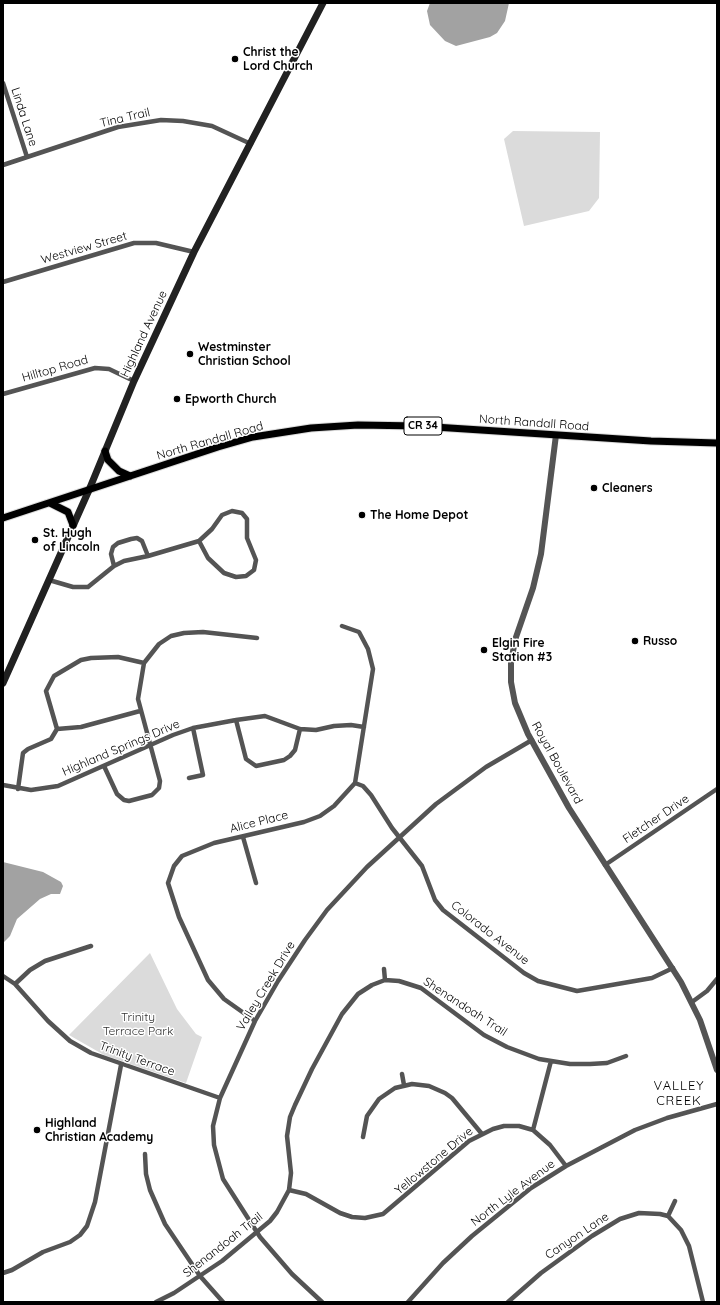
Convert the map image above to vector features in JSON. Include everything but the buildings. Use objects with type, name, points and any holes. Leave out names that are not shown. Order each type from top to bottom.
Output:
[{"type":"main road","name":"Highland Avenue","points":[[3,683],[89,490],[134,381],[194,252],[323,3]]},
{"type":"main road","name":"North Randall Road","points":[[3,518],[130,476],[253,438],[311,428],[358,425],[419,426],[651,442],[717,443]]},
{"type":"main road","points":[[105,451],[108,460],[119,471],[130,476]]},
{"type":"main road","points":[[50,503],[68,512],[73,525]]},
{"type":"street","name":"Linda Lane","points":[[3,83],[27,157]]},
{"type":"street","name":"Tina Trail","points":[[3,165],[118,127],[166,120],[188,121],[212,126],[251,144]]},
{"type":"street","name":"Westview Street","points":[[3,282],[134,243],[161,243],[194,252]]},
{"type":"street","name":"Hilltop Road","points":[[3,394],[95,368],[109,369],[134,381]]},
{"type":"street","name":"Royal Boulevard","points":[[556,435],[541,554],[533,588],[514,640],[511,663],[512,686],[515,703],[532,740],[569,808],[673,968],[692,1002],[717,1070]]},
{"type":"street","points":[[49,580],[73,587],[88,587],[114,566],[128,559],[148,556],[199,541],[212,529],[222,514],[232,511],[242,512],[247,519],[246,534],[248,544],[256,560],[254,570],[246,576],[236,577],[224,573],[208,558],[199,541]]},
{"type":"street","points":[[114,566],[111,554],[114,547],[118,543],[131,538],[137,538],[142,541],[148,556]]},
{"type":"street","points":[[342,626],[359,632],[368,649],[373,669],[356,783]]},
{"type":"street","points":[[104,766],[117,794],[121,798],[129,801],[152,795],[159,788],[160,781],[138,699],[144,663],[159,644],[171,636],[184,633],[203,632],[257,638]]},
{"type":"street","points":[[18,789],[24,753],[28,749],[51,739],[57,729],[46,692],[54,676],[81,660],[91,658],[118,657],[144,663]]},
{"type":"street","points":[[57,729],[81,727],[140,711]]},
{"type":"street","name":"Highland Springs Drive","points":[[3,785],[18,789],[45,790],[58,786],[150,745],[193,728],[236,720],[265,716],[300,729],[316,730],[334,726],[351,725],[364,727]]},
{"type":"street","points":[[236,720],[246,759],[256,766],[284,760],[290,756],[295,750],[300,729]]},
{"type":"street","points":[[189,778],[203,775],[193,728]]},
{"type":"street","name":"Valley Creek Drive","points":[[322,1302],[292,1274],[256,1233],[227,1188],[217,1163],[214,1145],[213,1126],[220,1098],[255,1021],[282,975],[327,910],[366,867],[399,836],[456,788],[486,767],[532,740]]},
{"type":"street","name":"Colorado Avenue","points":[[356,783],[363,786],[371,794],[384,818],[422,866],[435,900],[443,910],[524,974],[538,981],[577,991],[652,978],[673,968]]},
{"type":"street","name":"Alice Place","points":[[255,1021],[224,1000],[208,980],[179,918],[168,883],[174,866],[182,856],[207,846],[304,822],[320,816],[334,806],[356,783]]},
{"type":"street","name":"Fletcher Drive","points":[[605,865],[717,789]]},
{"type":"street","points":[[243,837],[256,883]]},
{"type":"street","points":[[15,984],[30,970],[45,961],[91,946]]},
{"type":"street","points":[[384,969],[385,980]]},
{"type":"street","name":"Trinity Terrace","points":[[3,976],[15,984],[48,1021],[70,1041],[91,1053],[121,1065],[220,1098]]},
{"type":"street","points":[[692,1002],[707,991],[717,979]]},
{"type":"street","name":"Shenandoah Trail","points":[[156,1302],[174,1293],[200,1276],[256,1233],[270,1221],[277,1212],[289,1190],[291,1173],[287,1136],[290,1117],[325,1044],[351,1001],[364,989],[385,980],[421,988],[484,1035],[522,1053],[551,1061],[590,1064],[607,1063],[626,1056]]},
{"type":"street","points":[[533,1130],[551,1061]]},
{"type":"street","points":[[3,1273],[12,1270],[43,1252],[74,1240],[87,1226],[95,1202],[121,1065]]},
{"type":"street","points":[[402,1074],[404,1085]]},
{"type":"street","points":[[363,1137],[367,1116],[378,1099],[395,1088],[412,1084],[429,1086],[452,1098],[482,1134]]},
{"type":"street","name":"North Lyle Avenue","points":[[408,1302],[443,1263],[478,1231],[531,1188],[566,1166],[635,1130],[667,1118],[717,1104]]},
{"type":"street","name":"Yellowstone Drive","points":[[289,1190],[306,1194],[340,1213],[352,1217],[365,1218],[384,1214],[459,1150],[482,1134],[504,1126],[519,1126],[533,1130],[550,1145],[566,1166]]},
{"type":"street","points":[[145,1154],[146,1174],[156,1205],[170,1233],[200,1276],[223,1302]]},
{"type":"street","points":[[675,1201],[668,1216],[681,1230],[689,1246],[703,1302]]},
{"type":"street","name":"Canyon Lane","points":[[508,1302],[567,1254],[620,1219],[639,1213],[668,1216]]},
{"type":"green space","points":[[513,131],[600,132],[599,198],[589,211],[524,226],[504,139]]},
{"type":"green space","name":"Trinity Terrace Park","points":[[150,953],[177,1009],[196,1034],[202,1037],[186,1083],[104,1055],[69,1035]]},
{"type":"shaded area","points":[[430,3],[509,3],[505,21],[497,33],[490,37],[456,46],[445,41],[430,25],[427,11]]},
{"type":"shaded area","points":[[3,862],[43,872],[61,882],[63,886],[60,894],[51,894],[40,899],[17,919],[10,936],[3,943]]},
{"type":"place","name":"Christ the Lord Church","points":[[235,59]]},
{"type":"place","name":"Westminster Christian School","points":[[190,354]]},
{"type":"place","name":"Epworth Church","points":[[177,399]]},
{"type":"place","name":"Cleaners","points":[[594,488]]},
{"type":"place","name":"The Home Depot","points":[[362,515]]},
{"type":"place","name":"St. Hugh of Lincoln","points":[[35,540]]},
{"type":"place","name":"Russo","points":[[635,641]]},
{"type":"place","name":"Elgin Fire Station #3","points":[[484,650]]},
{"type":"place","name":"Highland Christian Academy","points":[[37,1130]]},
{"type":"district","name":"VALLEY CREEK","points":[[679,1094]]}]
